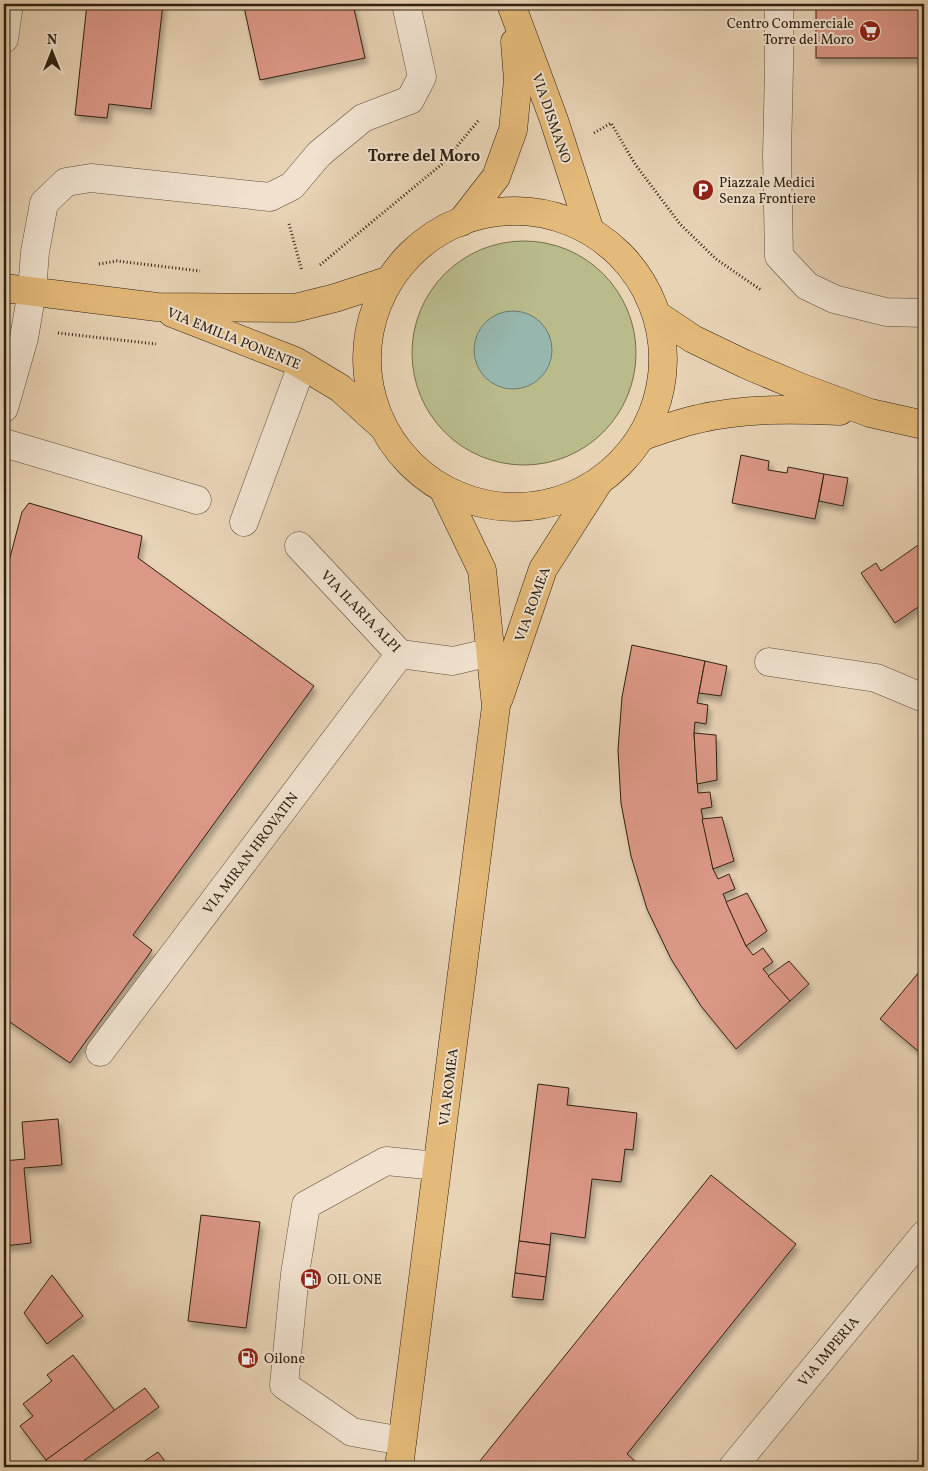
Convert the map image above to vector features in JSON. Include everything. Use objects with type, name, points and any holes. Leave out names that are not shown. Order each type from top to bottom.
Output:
[{"type":"main road","name":"VIA DISMANO","points":[[461,222],[496,177],[513,130],[518,80],[512,5]]},
{"type":"main road","name":"VIA DISMANO","points":[[512,5],[554,120],[590,231]]},
{"type":"main road","points":[[526,212],[560,218],[590,231],[619,254],[642,282],[657,316],[664,357],[659,398],[643,436],[623,462],[598,483],[561,500],[521,508],[481,504],[443,489],[408,462],[382,426],[370,390],[367,352],[374,315],[390,280],[420,245],[461,222],[493,213],[526,212]]},
{"type":"main road","name":"VIA EMILIA PONENTE","points":[[4,288],[157,306],[296,308],[335,298],[390,280]]},
{"type":"main road","name":"VIA EMILIA PONENTE","points":[[157,306],[295,361],[340,388],[382,426]]},
{"type":"main road","points":[[657,316],[693,339],[802,388],[870,413],[924,425]]},
{"type":"main road","points":[[643,436],[698,419],[740,412],[795,409],[870,413]]},
{"type":"main road","name":"VIA ROMEA","points":[[400,1454],[496,706],[542,569],[598,483]]},
{"type":"main road","name":"VIA ROMEA","points":[[443,489],[482,570],[496,706]]},
{"type":"street","points":[[4,39],[10,4]]},
{"type":"street","points":[[4,408],[24,338],[32,291],[35,252],[44,203],[66,182],[91,178],[270,198],[292,186],[319,154],[362,118],[410,100],[422,77],[406,4]]},
{"type":"street","points":[[779,4],[777,155],[779,256],[807,286],[834,299],[886,312],[924,312]]},
{"type":"street","points":[[244,522],[298,376]]},
{"type":"street","points":[[4,443],[197,500]]},
{"type":"street","name":"VIA ILARIA ALPI","points":[[299,546],[400,654],[454,661],[491,652]]},
{"type":"street","name":"VIA MIRAN HROVATIN","points":[[100,1052],[400,654]]},
{"type":"street","points":[[769,662],[876,678],[924,698]]},
{"type":"street","points":[[400,1454],[352,1432],[284,1384],[294,1274],[306,1205],[386,1161],[437,1166]]},
{"type":"street","name":"VIA IMPERIA","points":[[733,1467],[924,1235]]},
{"type":"path","points":[[319,266],[442,164],[482,116]]},
{"type":"path","points":[[281,192],[304,277]]},
{"type":"path","points":[[91,265],[117,261],[209,272]]},
{"type":"green space","points":[[524,241],[546,243],[577,254],[603,274],[623,300],[634,331],[636,353],[634,375],[623,406],[603,432],[577,452],[546,463],[524,465],[502,463],[471,452],[445,432],[425,406],[414,375],[412,353],[414,331],[425,300],[445,274],[471,254],[502,243]]},
{"type":"water","points":[[513,311],[528,314],[545,328],[549,335],[552,350],[549,365],[535,382],[528,386],[513,389],[498,386],[481,372],[477,365],[474,350],[477,335],[491,318],[498,314]]},
{"type":"building","points":[[87,4],[163,4],[151,109],[109,104],[107,118],[75,115]]},
{"type":"building","points":[[259,4],[353,4],[365,58],[260,80],[244,7]]},
{"type":"building","name":"Centro Commerciale Torre del Moro","points":[[816,4],[924,4],[924,58],[816,58]]},
{"type":"building","points":[[741,455],[769,461],[768,470],[787,473],[788,467],[824,474],[815,519],[732,503]]},
{"type":"building","points":[[824,474],[848,478],[843,506],[819,501]]},
{"type":"building","points":[[29,503],[142,536],[138,558],[314,686],[133,935],[152,950],[70,1063],[4,1018],[4,580],[22,512]]},
{"type":"building","points":[[924,541],[924,603],[895,623],[861,573],[876,563],[881,571]]},
{"type":"building","points":[[632,645],[705,661],[697,703],[708,705],[706,724],[695,722],[694,733],[698,793],[710,792],[712,807],[701,809],[713,869],[718,879],[729,874],[735,889],[723,894],[746,946],[753,955],[763,948],[773,962],[763,969],[790,1001],[736,1049],[701,1006],[671,959],[647,909],[631,856],[621,803],[618,750],[622,697]]},
{"type":"building","points":[[705,661],[727,666],[721,696],[699,693]]},
{"type":"building","points":[[694,733],[716,735],[717,780],[697,784]]},
{"type":"building","points":[[722,817],[734,861],[713,869],[702,819]]},
{"type":"building","points":[[747,893],[767,931],[746,946],[726,902]]},
{"type":"building","points":[[789,961],[809,984],[790,1001],[768,976]]},
{"type":"building","points":[[924,966],[924,1056],[880,1019]]},
{"type":"building","points":[[538,1084],[569,1088],[567,1105],[637,1113],[633,1150],[625,1149],[621,1182],[592,1179],[585,1238],[551,1233],[550,1245],[519,1241]]},
{"type":"building","points":[[58,1119],[62,1165],[24,1168],[31,1243],[4,1246],[4,1161],[25,1159],[22,1122]]},
{"type":"building","points":[[711,1175],[796,1244],[627,1454],[636,1462],[631,1467],[475,1467]]},
{"type":"building","points":[[201,1215],[260,1222],[246,1328],[188,1321]]},
{"type":"building","points":[[519,1241],[550,1245],[546,1277],[515,1273]]},
{"type":"building","points":[[515,1273],[546,1277],[543,1300],[512,1297]]},
{"type":"building","points":[[52,1275],[83,1316],[47,1344],[24,1313]]},
{"type":"building","points":[[73,1355],[115,1411],[46,1460],[20,1426],[33,1416],[23,1404],[52,1381],[47,1375]]},
{"type":"building","points":[[145,1388],[159,1407],[75,1467],[52,1467],[46,1460]]},
{"type":"building","points":[[158,1452],[169,1467],[136,1467]]},
{"type":"place","name":"Centro Commerciale Torre del Moro","points":[[870,31]]},
{"type":"place","name":"Piazzale Medici Senza Frontiere","points":[[703,190]]},
{"type":"place","name":"OIL ONE","points":[[311,1279]]},
{"type":"place","name":"Oilone","points":[[248,1358]]},
{"type":"district","name":"Torre del Moro","points":[[424,155]]}]
